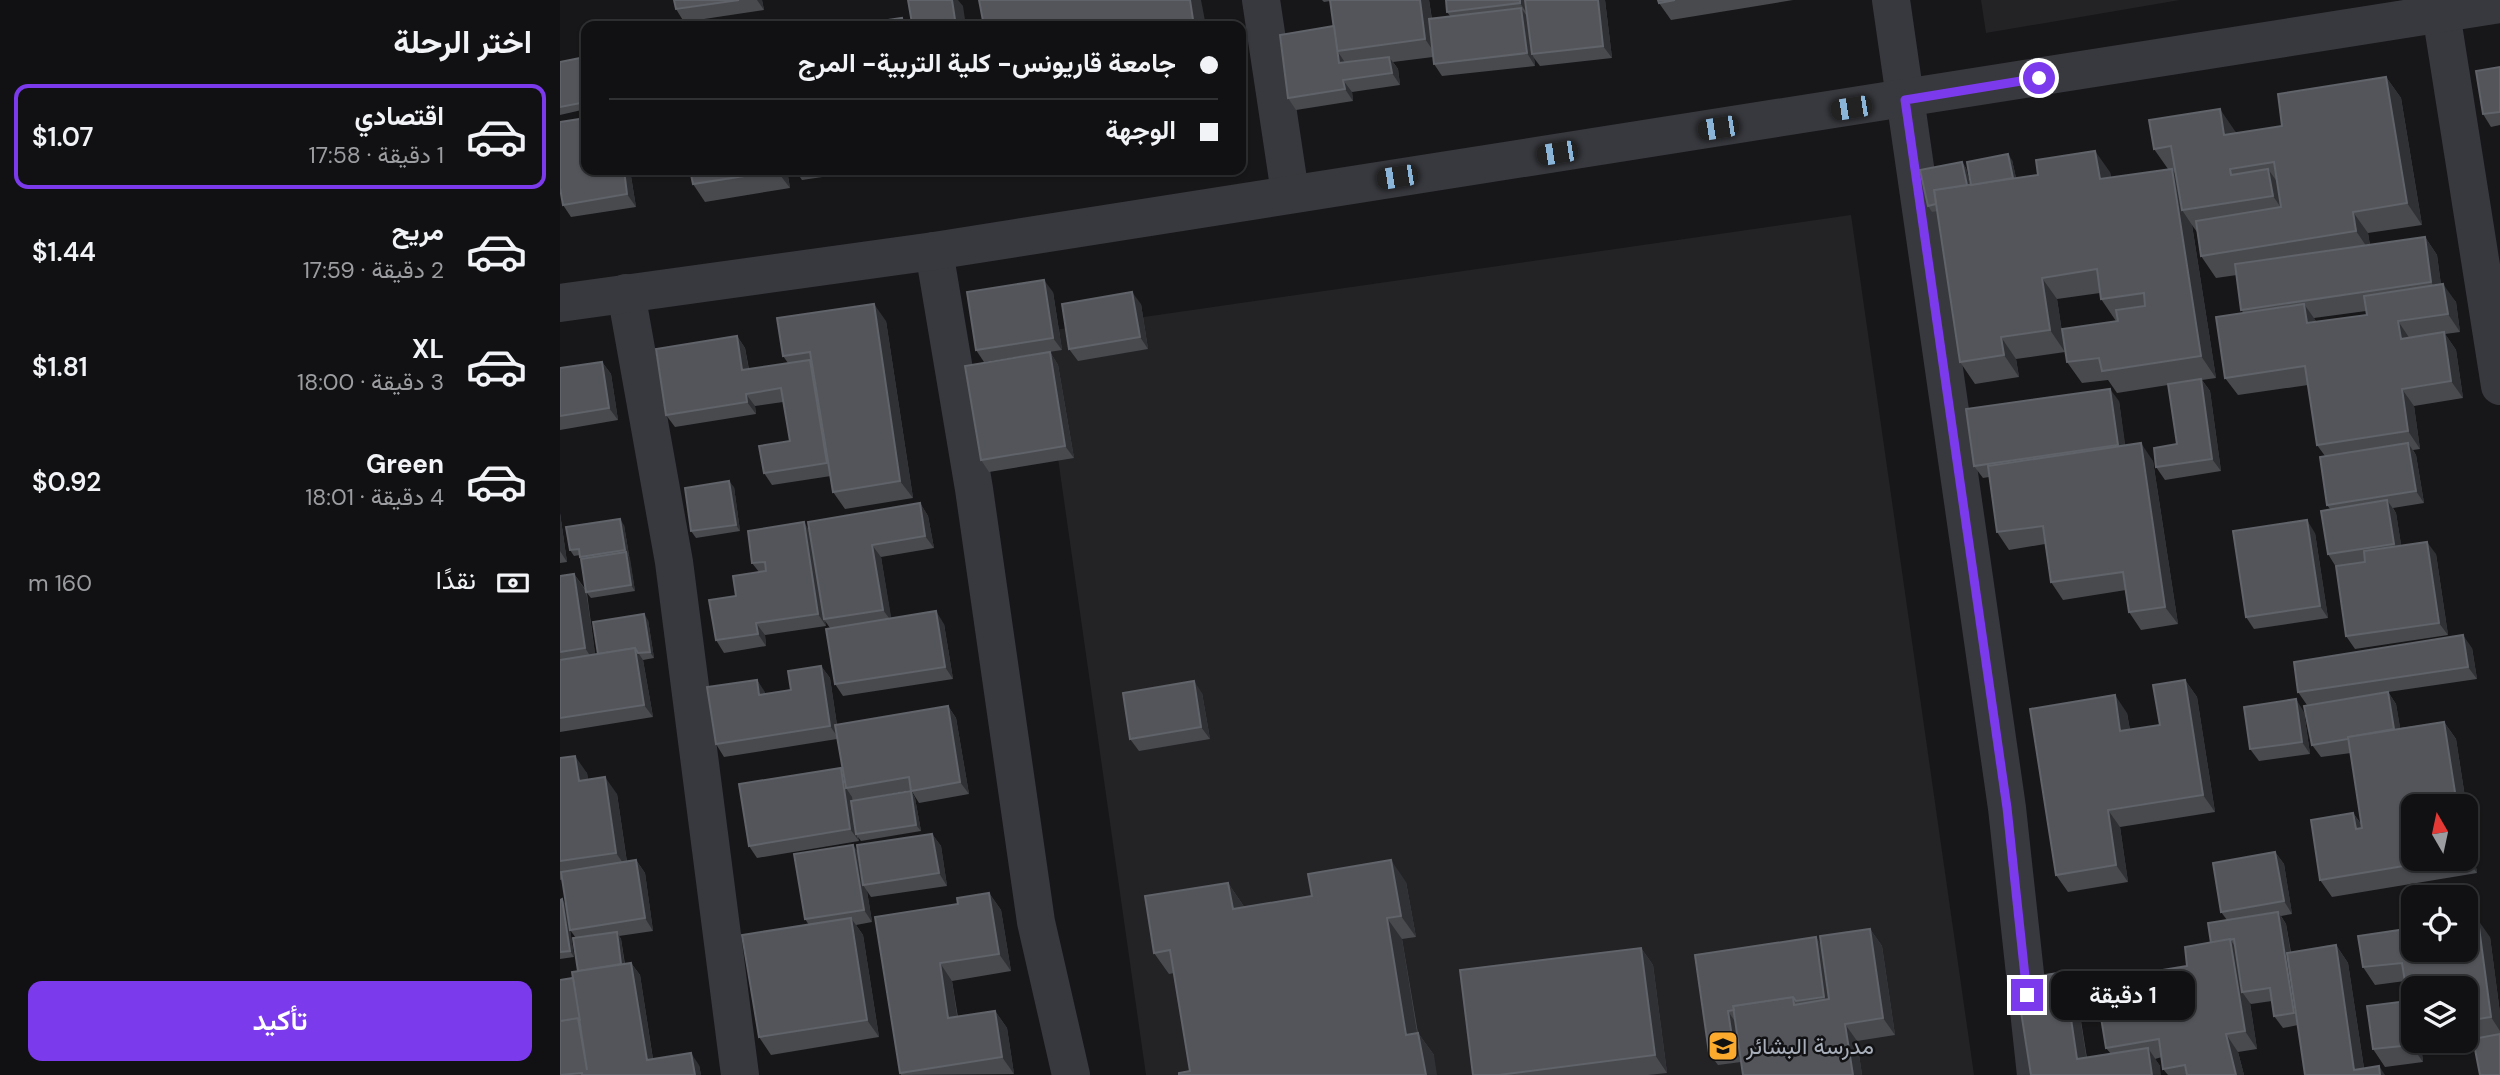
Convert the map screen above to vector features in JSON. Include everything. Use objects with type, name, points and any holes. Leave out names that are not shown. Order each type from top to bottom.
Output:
[{"type":"street","points":[[1261,0],[1290,193]]},
{"type":"street","points":[[1891,0],[2007,808],[2036,1075]]},
{"type":"street","points":[[560,303],[934,251],[1290,193],[1905,100],[2500,4]]},
{"type":"street","points":[[2441,13],[2500,386]]},
{"type":"street","points":[[934,251],[974,489],[1036,922],[1071,1075]]},
{"type":"street","points":[[626,293],[674,562],[740,1075]]},
{"type":"shaded area","points":[[1981,0],[2180,0],[1986,33]]},
{"type":"shaded area","points":[[1851,215],[1974,1075],[1146,1075],[1040,332]]},
{"type":"building","points":[[674,0],[739,0],[676,9]]},
{"type":"building","points":[[908,0],[952,0],[955,21],[912,21]]},
{"type":"building","points":[[979,0],[1190,0],[1193,21],[983,21]]},
{"type":"building","points":[[1330,0],[1420,0],[1425,39],[1337,51]]},
{"type":"building","points":[[1446,0],[1520,0],[1520,3],[1447,12]]},
{"type":"building","points":[[1525,0],[1598,0],[1603,46],[1532,54]]},
{"type":"building","points":[[1521,8],[1527,53],[1434,64],[1429,19]]},
{"type":"building","points":[[902,18],[902,21],[882,21]]},
{"type":"building","points":[[1334,26],[1339,63],[1389,57],[1392,73],[1343,80],[1345,89],[1288,98],[1280,35]]},
{"type":"building","points":[[581,58],[581,103],[560,107],[560,62]]},
{"type":"building","points":[[2500,67],[2500,112],[2483,114],[2476,71]]},
{"type":"building","points":[[2386,77],[2407,203],[2353,212],[2356,231],[2201,256],[2196,221],[2281,207],[2274,162],[2230,169],[2231,175],[2268,169],[2273,196],[2182,210],[2171,146],[2154,149],[2149,120],[2220,109],[2224,135],[2282,126],[2278,94]]},
{"type":"building","points":[[581,119],[581,175],[625,175],[627,194],[563,205],[560,188],[560,122]]},
{"type":"building","points":[[2095,151],[2100,179],[2172,169],[2201,356],[2102,371],[2099,358],[2067,362],[2062,329],[2118,321],[2116,310],[2145,306],[2144,293],[2101,299],[2097,269],[2042,278],[2050,330],[2001,337],[2004,355],[1960,362],[1934,190],[2038,175],[2036,160]]},
{"type":"building","points":[[2008,154],[2013,178],[1971,185],[1967,162]]},
{"type":"building","points":[[1962,162],[1967,185],[1934,190],[1936,204],[1928,206],[1920,170]]},
{"type":"building","points":[[691,175],[751,175],[693,184]]},
{"type":"building","points":[[2425,237],[2431,282],[2241,310],[2235,264]]},
{"type":"building","points":[[1044,280],[1053,338],[976,350],[967,292]]},
{"type":"building","points":[[2443,284],[2448,314],[2398,321],[2401,339],[2444,332],[2451,381],[2402,389],[2408,431],[2317,445],[2305,366],[2225,378],[2216,317],[2304,304],[2307,323],[2367,315],[2364,296]]},
{"type":"building","points":[[1132,292],[1140,337],[1069,349],[1062,304]]},
{"type":"building","points":[[874,304],[900,481],[833,492],[810,352],[783,356],[777,318]]},
{"type":"building","points":[[737,336],[742,370],[810,360],[827,463],[764,473],[759,446],[790,441],[781,388],[746,394],[747,402],[666,415],[656,349]]},
{"type":"building","points":[[1050,352],[1065,446],[981,460],[965,366]]},
{"type":"building","points":[[602,362],[609,408],[560,416],[560,368]]},
{"type":"building","points":[[2201,379],[2212,459],[2156,467],[2154,448],[2177,444],[2168,384]]},
{"type":"building","points":[[2110,389],[2118,445],[1974,466],[1966,409]]},
{"type":"building","points":[[2141,443],[2165,607],[2129,612],[2123,572],[2051,582],[2043,526],[1997,532],[1988,466]]},
{"type":"building","points":[[2408,443],[2416,491],[2327,505],[2320,457]]},
{"type":"building","points":[[729,481],[736,525],[691,531],[685,488]]},
{"type":"building","points":[[2387,500],[2394,544],[2328,554],[2321,511]]},
{"type":"building","points":[[920,503],[925,536],[872,545],[883,610],[824,619],[808,522]]},
{"type":"building","points":[[620,519],[625,550],[580,557],[579,549],[570,550],[566,527]]},
{"type":"building","points":[[2307,520],[2320,606],[2246,617],[2233,531]]},
{"type":"building","points":[[804,522],[818,614],[756,623],[758,634],[716,640],[709,600],[736,596],[733,576],[766,571],[765,562],[752,563],[748,531]]},
{"type":"building","points":[[2427,542],[2439,623],[2346,636],[2336,566],[2365,562],[2364,551]]},
{"type":"building","points":[[626,552],[631,585],[586,592],[581,559]]},
{"type":"building","points":[[574,574],[585,648],[560,652],[560,576]]},
{"type":"building","points":[[936,611],[945,667],[835,684],[826,629]]},
{"type":"building","points":[[644,614],[650,652],[638,653],[635,648],[598,654],[593,622]]},
{"type":"building","points":[[2463,635],[2468,667],[2298,692],[2294,662]]},
{"type":"building","points":[[635,648],[644,705],[560,718],[560,660]]},
{"type":"building","points":[[821,666],[830,726],[716,744],[707,687],[757,680],[759,695],[791,690],[788,671]]},
{"type":"building","points":[[2185,680],[2203,795],[2108,810],[2116,865],[2056,875],[2030,709],[2115,695],[2120,731],[2160,725],[2153,685]]},
{"type":"building","points":[[1194,681],[1201,727],[1130,739],[1123,693]]},
{"type":"building","points":[[2388,692],[2394,729],[2312,745],[2304,706]]},
{"type":"building","points":[[2296,699],[2302,742],[2250,749],[2244,707]]},
{"type":"building","points":[[948,706],[960,782],[911,791],[909,777],[846,788],[835,725]]},
{"type":"building","points":[[2444,722],[2455,794],[2401,794],[2401,866],[2320,880],[2311,820],[2353,813],[2356,829],[2362,828],[2348,737]]},
{"type":"building","points":[[575,756],[579,781],[605,777],[616,853],[560,861],[560,758]]},
{"type":"building","points":[[841,768],[850,829],[749,846],[739,784]]},
{"type":"building","points":[[911,791],[916,825],[856,834],[851,801]]},
{"type":"building","points":[[932,834],[939,873],[863,885],[857,845]]},
{"type":"building","points":[[853,845],[864,910],[805,919],[794,854]]},
{"type":"building","points":[[2275,852],[2284,901],[2221,912],[2213,863]]},
{"type":"building","points":[[636,860],[645,918],[570,930],[561,872]]},
{"type":"building","points":[[1391,860],[1401,916],[1387,918],[1406,1035],[1418,1033],[1426,1075],[1179,1075],[1190,1071],[1170,950],[1154,953],[1145,896],[1228,883],[1233,909],[1312,896],[1308,874]]},
{"type":"building","points":[[989,893],[999,954],[940,963],[948,1018],[995,1011],[1002,1057],[900,1073],[875,917],[958,904],[957,898]]},
{"type":"building","points":[[562,899],[570,951],[560,952],[560,900]]},
{"type":"building","points":[[2278,912],[2294,1013],[2274,1016],[2270,988],[2242,992],[2234,939],[2211,943],[2208,923]]},
{"type":"building","points":[[851,918],[867,1020],[759,1037],[742,935]]},
{"type":"building","points":[[2478,920],[2491,1017],[2478,1019],[2478,976],[2404,976],[2402,963],[2363,967],[2358,936],[2401,930],[2401,962],[2478,962]]},
{"type":"building","points":[[1870,929],[1883,1018],[1845,1024],[1853,1075],[1743,1075],[1733,1006],[1793,997],[1794,1005],[1829,999],[1820,936]]},
{"type":"building","points":[[617,932],[621,964],[578,971],[573,938]]},
{"type":"building","points":[[1816,937],[1824,997],[1796,1001],[1793,997],[1733,1006],[1734,1010],[1728,1011],[1734,1050],[1709,1053],[1695,955]]},
{"type":"building","points":[[2230,939],[2245,1031],[2226,1034],[2236,1075],[2187,1075],[2185,1065],[2163,1069],[2159,1039],[2106,1048],[2095,981],[2187,966],[2185,947]]},
{"type":"building","points":[[2336,945],[2354,1070],[2379,1066],[2380,1075],[2305,1075],[2287,953]]},
{"type":"building","points":[[1641,948],[1655,1055],[1499,1075],[1473,1075],[1460,970]]},
{"type":"building","points":[[631,963],[647,1060],[691,1053],[695,1075],[560,1075],[560,1021],[578,1018],[587,1070],[572,972]]},
{"type":"building","points":[[2064,972],[2077,1059],[2148,1048],[2152,1075],[2031,1075],[2016,980]]},
{"type":"building","points":[[573,978],[580,1021],[578,1018],[560,1021],[560,980]]},
{"type":"building","points":[[2401,1002],[2401,1046],[2373,1049],[2367,1006]]},
{"type":"building","points":[[2500,1034],[2500,1075],[2480,1075],[2476,1053],[2478,1053],[2478,1038]]},
{"type":"place","name":"مدرسة البشائر","points":[[1723,1046]]},
{"type":"route","points":[[2027,995],[2007,808],[1905,100],[2039,78]]}]
